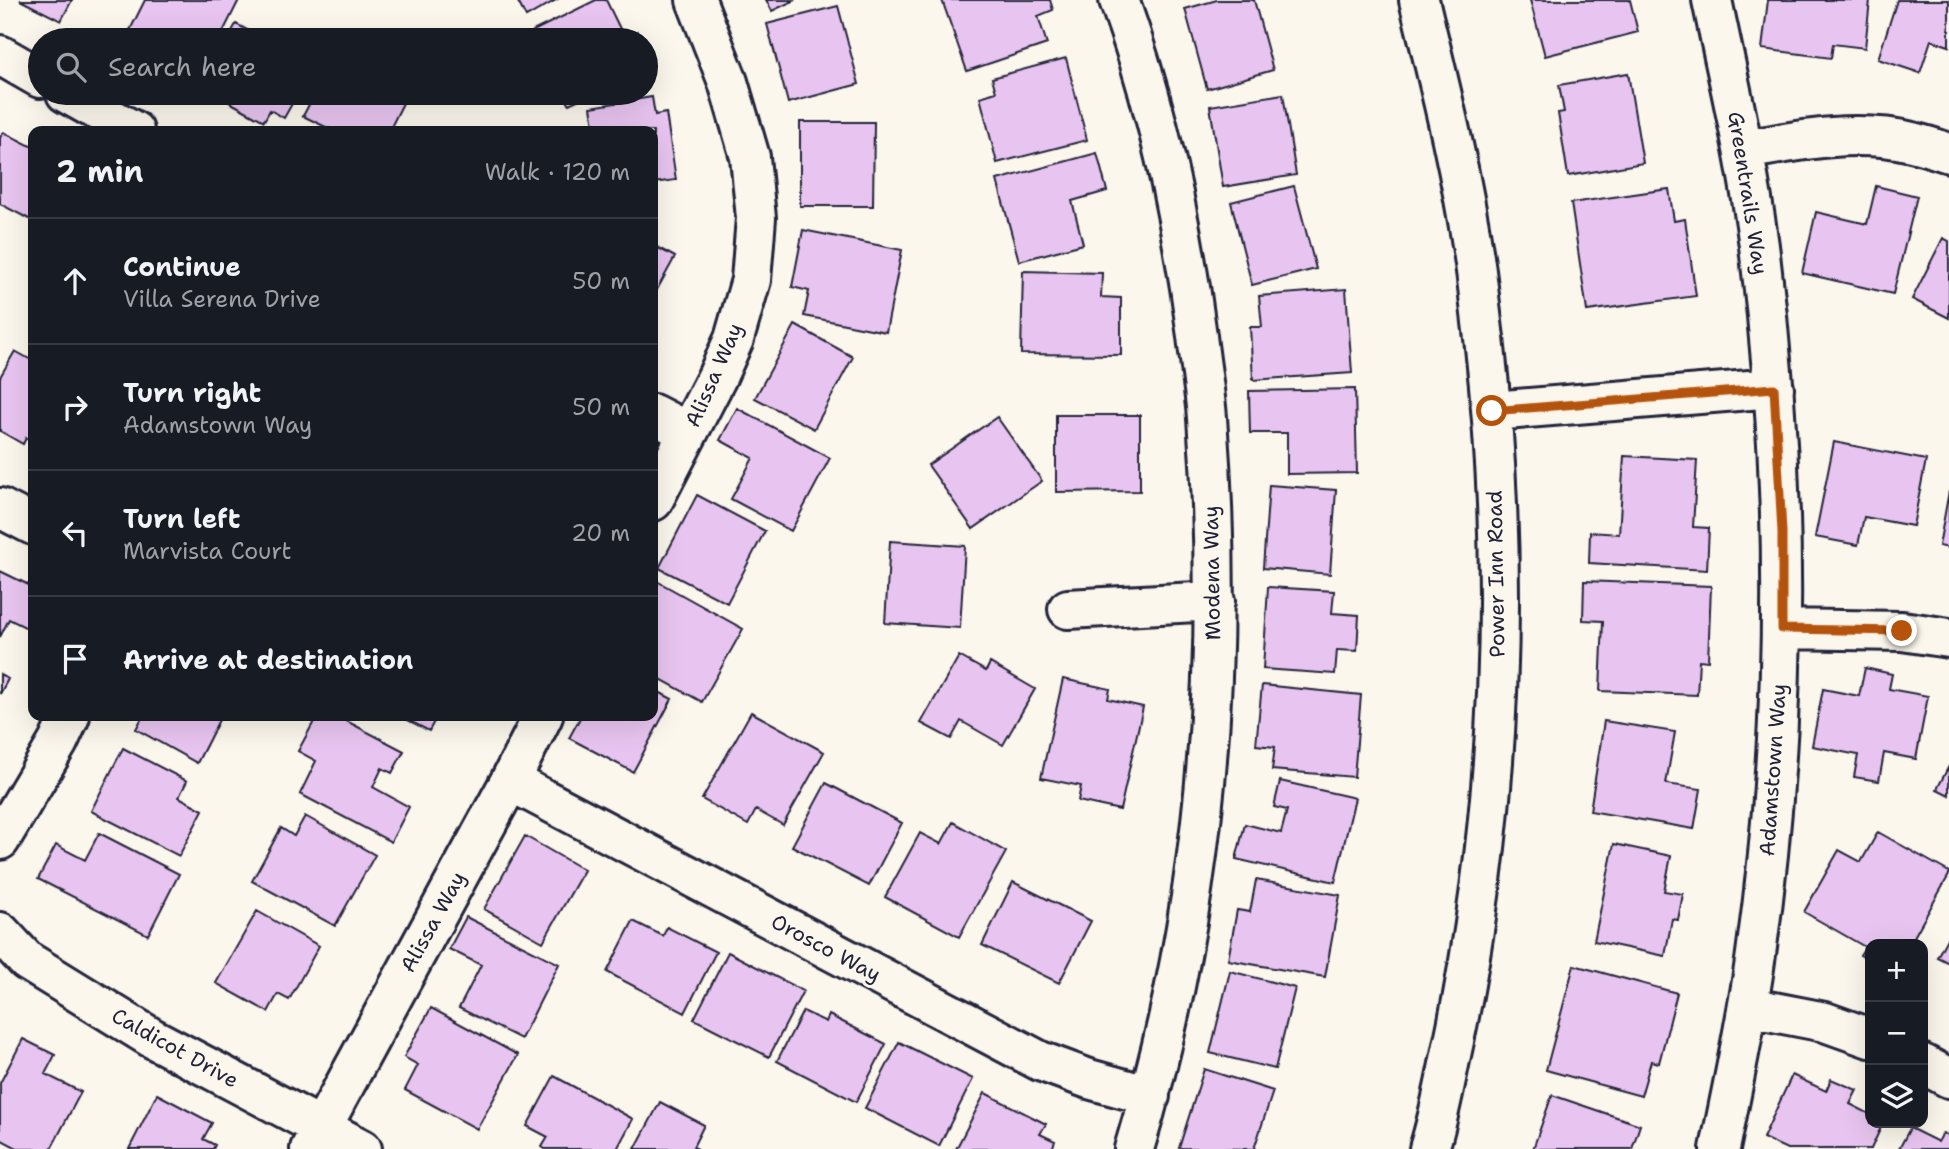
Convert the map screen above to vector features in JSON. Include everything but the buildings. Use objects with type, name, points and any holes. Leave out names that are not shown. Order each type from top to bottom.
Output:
[{"type":"street","name":"Alissa Way","points":[[658,491],[734,339],[751,280],[756,218],[750,157],[728,82],[696,0]]},
{"type":"street","name":"Modena Way","points":[[1119,0],[1138,52],[1172,186],[1189,278],[1207,416],[1215,601],[1205,801],[1195,875],[1163,1047],[1134,1149]]},
{"type":"street","name":"Power Inn Road","points":[[1419,0],[1455,149],[1471,240],[1492,411],[1500,566],[1496,722],[1482,877],[1466,980],[1429,1149]]},
{"type":"street","name":"Greentrails Way","points":[[1712,0],[1744,150],[1759,245],[1774,388]]},
{"type":"street","points":[[0,55],[28,71]]},
{"type":"street","points":[[87,105],[125,126]]},
{"type":"street","points":[[1744,150],[1811,138],[1871,137],[1911,142],[1949,153]]},
{"type":"street","points":[[1492,411],[1774,388]]},
{"type":"street","name":"Adamstown Way","points":[[1720,1149],[1757,953],[1775,791],[1782,629],[1782,532],[1774,388]]},
{"type":"street","points":[[658,417],[688,432]]},
{"type":"street","points":[[0,508],[28,522]]},
{"type":"street","points":[[1068,609],[1215,601]]},
{"type":"street","points":[[1782,629],[1902,631],[1949,638]]},
{"type":"street","points":[[0,840],[68,721]]},
{"type":"street","name":"Alissa Way","points":[[316,1138],[540,721]]},
{"type":"street","name":"Orosco Way","points":[[510,781],[1040,1061],[1088,1079],[1150,1096]]},
{"type":"street","name":"Caldicot Drive","points":[[0,932],[27,961],[316,1138],[362,1149]]},
{"type":"street","points":[[1748,1007],[1825,1022],[1865,1036]]},
{"type":"street","points":[[1925,1065],[1949,1078]]},
{"type":"route","points":[[1492,411],[1774,388],[1782,532],[1782,629],[1902,631]]}]
